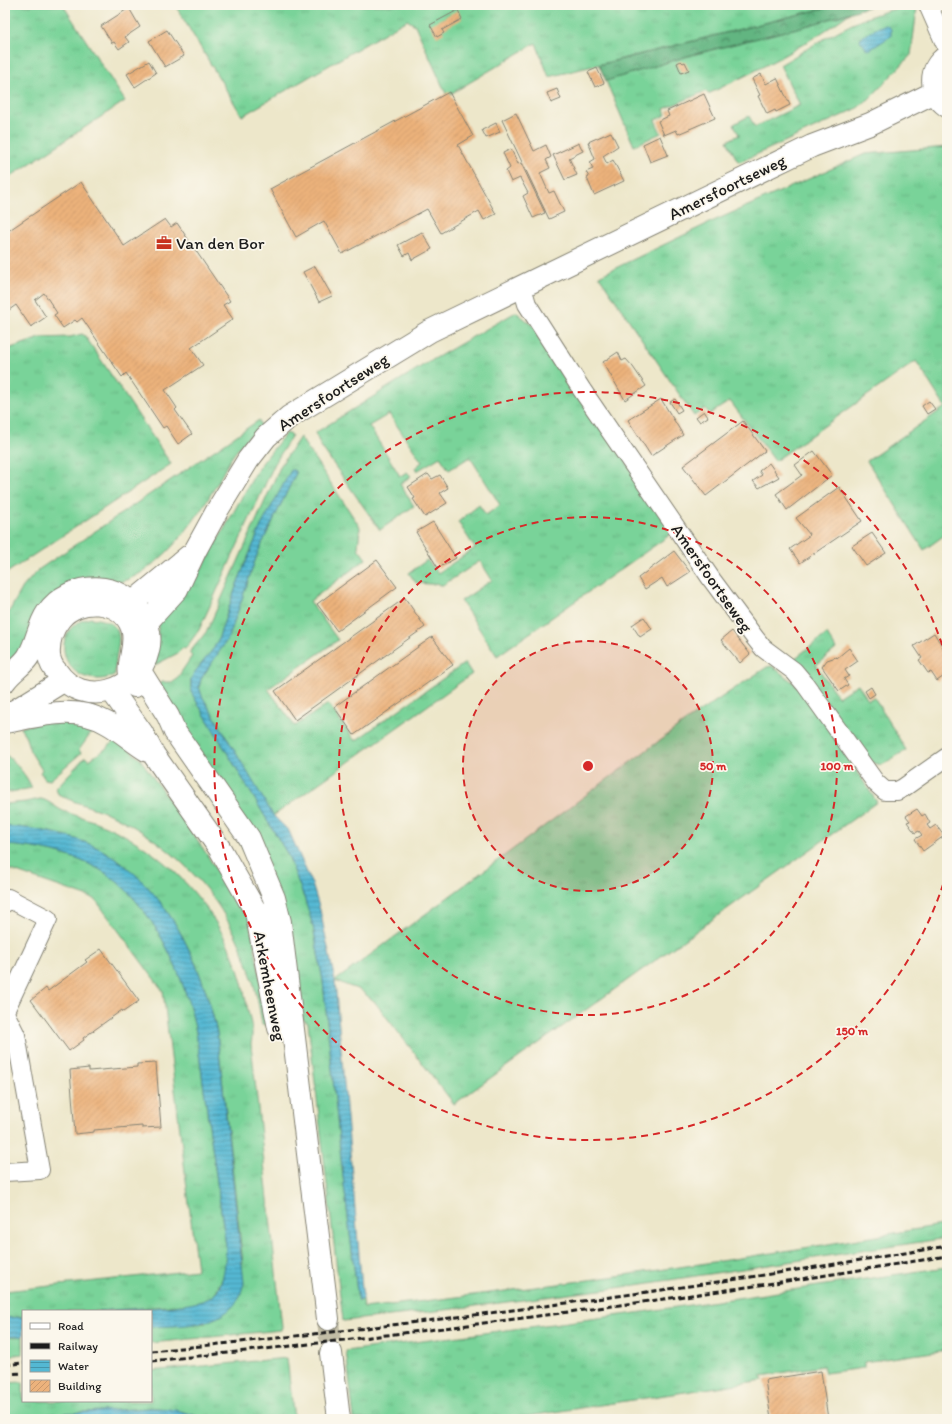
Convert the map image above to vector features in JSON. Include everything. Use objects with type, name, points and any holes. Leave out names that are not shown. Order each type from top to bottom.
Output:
[{"type":"main road","points":[[941,99],[933,74],[937,66],[947,56]]},
{"type":"main road","name":"Amersfoortseweg","points":[[147,622],[177,589],[195,551],[218,509],[248,460],[266,437],[284,420],[430,331],[812,146],[941,99]]},
{"type":"main road","points":[[125,603],[158,566],[195,551]]},
{"type":"main road","points":[[5,690],[14,687],[32,675],[42,652],[41,624],[47,613],[65,596],[82,590],[100,588],[125,603],[147,622],[150,634],[147,656],[135,676],[112,691],[86,692],[63,681],[42,652]]},
{"type":"main road","points":[[125,603],[128,621],[134,636],[134,644],[128,670],[135,676]]},
{"type":"main road","points":[[5,681],[24,663],[42,652]]},
{"type":"main road","name":"Arkemheenweg","points":[[112,691],[142,733],[154,755],[220,849],[256,912],[279,1022],[321,1321],[280,922],[274,898],[249,838],[175,732],[160,722],[135,676]]},
{"type":"main road","points":[[5,718],[63,681]]},
{"type":"main road","points":[[5,722],[50,712],[79,713],[107,722],[134,743],[154,755]]},
{"type":"main road","points":[[325,1419],[325,1354],[340,1419]]},
{"type":"street","points":[[928,5],[947,48]]},
{"type":"street","name":"Amersfoortseweg","points":[[522,287],[528,304],[582,390],[712,580],[755,638],[764,648],[794,671],[805,684],[876,783],[885,791],[897,791],[947,757]]},
{"type":"street","points":[[5,904],[8,898],[48,919],[5,1012],[16,1035],[40,1170],[5,1172]]},
{"type":"green space","points":[[5,5],[63,5],[125,101],[5,180]]},
{"type":"green space","points":[[175,5],[836,5],[549,77],[536,43],[447,96],[415,25],[407,20],[242,116]]},
{"type":"green space","points":[[836,5],[874,5],[813,24],[691,55],[606,81],[599,65]]},
{"type":"green space","points":[[913,6],[917,8],[911,55],[869,99],[856,109],[740,162],[737,160],[727,141],[739,135],[734,124],[749,116],[755,127],[800,105],[780,65],[844,28],[877,14]]},
{"type":"green space","points":[[850,13],[799,47],[763,67],[708,94],[706,91],[664,109],[666,115],[655,120],[661,133],[634,146],[606,81],[692,55]]},
{"type":"green space","points":[[947,147],[947,535],[946,534],[924,550],[867,461],[945,407],[916,361],[775,461],[730,401],[710,414],[705,408],[694,416],[599,276],[709,223],[865,154]]},
{"type":"green space","points":[[516,312],[535,327],[674,532],[497,656],[461,601],[492,580],[480,561],[443,585],[416,583],[409,573],[427,560],[438,573],[475,548],[458,522],[479,505],[486,515],[500,505],[470,457],[449,470],[440,457],[417,471],[415,468],[422,462],[389,414],[369,426],[400,476],[407,472],[411,476],[400,484],[414,506],[380,530],[321,446],[315,433],[422,366]]},
{"type":"green space","points":[[82,334],[85,336],[171,464],[5,574],[5,350],[40,338],[70,337]]},
{"type":"green space","points":[[259,420],[261,426],[245,440],[235,453],[193,521],[157,562],[143,572],[128,579],[113,583],[29,638],[5,671],[5,619],[23,587],[38,570]]},
{"type":"green space","points":[[286,433],[292,435],[274,465],[199,630],[185,649],[183,648],[178,653],[153,666],[159,622],[198,575],[259,467]]},
{"type":"green space","points":[[300,437],[360,527],[358,548],[366,559],[310,601],[338,640],[268,689],[295,726],[328,704],[355,741],[465,663],[472,674],[273,816],[202,696],[199,687],[201,679],[229,637],[258,552],[296,473],[261,526],[237,584],[218,640],[214,648],[191,679],[191,692],[288,855],[313,926],[323,981],[342,1168],[358,1300],[360,1301],[363,1299],[364,1308],[656,1270],[947,1224],[947,1238],[623,1287],[445,1310],[343,1321],[308,1023],[302,1019],[287,932],[158,688],[161,682],[173,682],[176,680],[192,656],[189,653],[207,631],[281,465]]},
{"type":"green space","points":[[91,618],[113,625],[119,637],[115,674],[107,678],[98,679],[85,677],[74,670],[67,662],[64,651],[65,640],[69,630],[78,623]]},
{"type":"green space","points":[[827,634],[836,649],[816,665],[838,697],[858,684],[868,700],[874,697],[906,750],[882,765],[873,763],[862,756],[790,662]]},
{"type":"green space","points":[[772,666],[803,690],[877,802],[454,1104],[374,1001],[360,990],[335,981],[686,721],[767,667]]},
{"type":"green space","points":[[46,720],[97,725],[79,750],[81,753],[50,780],[45,779],[40,772],[42,770],[30,751],[25,735],[20,728]]},
{"type":"green space","points":[[117,738],[141,760],[206,853],[233,898],[249,918],[269,1024],[262,1025],[256,992],[246,960],[233,931],[217,904],[198,879],[175,857],[149,837],[120,819],[58,794],[56,788],[85,757],[89,760],[107,748]]},
{"type":"green space","points":[[5,754],[21,770],[32,788],[5,793]]},
{"type":"green space","points":[[40,799],[46,800],[63,811],[94,821],[136,842],[179,876],[198,897],[214,919],[227,944],[238,969],[252,1033],[251,1044],[282,1327],[281,1330],[152,1343],[152,1327],[206,1323],[243,1263],[217,1033],[202,980],[191,954],[178,929],[163,906],[145,884],[125,866],[102,850],[79,840],[55,833],[29,828],[5,826],[5,804]]},
{"type":"green space","points":[[5,845],[41,849],[65,855],[99,869],[118,882],[135,899],[163,940],[174,963],[184,987],[196,1032],[226,1246],[225,1272],[214,1296],[197,1304],[112,1310],[22,1310],[22,1317],[5,1318],[5,1291],[197,1270],[163,991],[95,899],[5,868]]},
{"type":"green space","points":[[947,1267],[947,1350],[864,1362],[864,1368],[825,1373],[823,1366],[762,1376],[763,1380],[509,1419],[354,1419],[346,1351],[629,1314]]},
{"type":"green space","points":[[22,1336],[22,1354],[5,1356],[5,1338]]},
{"type":"green space","points":[[287,1358],[294,1419],[203,1419],[177,1410],[150,1408],[5,1417],[5,1383],[22,1382],[22,1402],[152,1402],[152,1371]]},
{"type":"water","points":[[887,25],[891,29],[891,36],[867,50],[860,40],[861,37],[881,26]]},
{"type":"water","points":[[291,470],[294,470],[296,473],[258,552],[229,637],[201,679],[199,687],[202,696],[273,815],[289,831],[312,884],[320,910],[335,981],[363,1299],[360,1301],[358,1300],[342,1168],[323,981],[313,926],[288,855],[191,692],[191,679],[214,648],[218,640],[237,584],[261,526]]},
{"type":"water","points":[[5,826],[29,828],[55,833],[79,840],[102,850],[125,866],[145,884],[163,906],[178,929],[191,954],[202,980],[217,1033],[244,1283],[236,1303],[228,1311],[218,1317],[197,1324],[152,1327],[152,1310],[118,1310],[176,1306],[192,1304],[204,1300],[213,1296],[217,1292],[222,1280],[225,1266],[226,1246],[196,1032],[184,987],[174,963],[163,940],[150,919],[135,899],[118,882],[99,869],[65,855],[29,847],[5,845]]},
{"type":"water","points":[[22,1317],[22,1336],[5,1337],[5,1318]]},
{"type":"water","points":[[150,1408],[177,1410],[203,1419],[5,1419],[5,1417]]},
{"type":"building","points":[[129,8],[140,27],[125,37],[129,42],[119,49],[114,42],[112,43],[101,26]]},
{"type":"building","points":[[458,10],[462,19],[442,30],[444,33],[437,37],[430,25]]},
{"type":"building","points":[[167,30],[184,56],[165,67],[149,41]]},
{"type":"building","points":[[149,61],[156,73],[135,87],[127,74]]},
{"type":"building","points":[[681,61],[683,63],[685,62],[689,70],[681,73],[677,63]]},
{"type":"building","points":[[597,68],[604,83],[595,87],[588,72]]},
{"type":"building","points":[[761,74],[766,84],[777,78],[790,105],[776,112],[775,110],[767,114],[752,79]]},
{"type":"building","points":[[557,89],[561,99],[551,103],[547,93]]},
{"type":"building","points":[[449,92],[473,136],[458,145],[496,214],[484,220],[479,211],[441,233],[427,209],[342,254],[324,221],[296,237],[270,189]]},
{"type":"building","points":[[704,94],[715,118],[678,134],[676,130],[664,135],[658,121],[669,116],[667,111]]},
{"type":"building","points":[[516,113],[534,151],[546,145],[551,157],[546,160],[550,168],[540,173],[549,193],[554,191],[564,212],[549,219],[502,120]]},
{"type":"building","points":[[496,123],[500,132],[486,138],[482,130]]},
{"type":"building","points":[[611,132],[618,146],[603,156],[607,164],[613,160],[624,181],[594,195],[586,172],[593,169],[590,162],[595,159],[588,142]]},
{"type":"building","points":[[660,136],[668,155],[650,162],[643,144]]},
{"type":"building","points":[[579,143],[583,151],[569,158],[577,175],[565,180],[553,155]]},
{"type":"building","points":[[511,149],[518,164],[521,163],[545,213],[533,218],[523,196],[528,193],[520,178],[511,182],[506,171],[510,168],[503,153]]},
{"type":"building","points":[[81,182],[124,246],[165,219],[171,227],[177,223],[230,301],[223,305],[233,319],[191,348],[203,365],[165,390],[177,408],[175,410],[192,434],[178,444],[166,426],[163,428],[126,373],[122,377],[82,318],[77,322],[75,320],[63,328],[54,315],[57,313],[44,293],[35,300],[46,317],[31,327],[16,305],[5,313],[5,233]]},
{"type":"building","points":[[422,232],[432,249],[412,260],[409,253],[404,256],[398,245]]},
{"type":"building","points":[[315,266],[332,296],[319,302],[303,272]]},
{"type":"building","points":[[618,352],[622,361],[626,359],[646,386],[625,400],[603,362]]},
{"type":"building","points":[[661,399],[683,435],[651,456],[628,420]]},
{"type":"building","points":[[675,399],[682,410],[677,413],[670,402]]},
{"type":"building","points":[[929,401],[935,409],[927,414],[922,406]]},
{"type":"building","points":[[704,411],[708,417],[700,422],[696,417]]},
{"type":"building","points":[[743,421],[765,451],[706,496],[683,466]]},
{"type":"building","points":[[814,451],[832,475],[787,510],[776,494],[802,475],[795,465]]},
{"type":"building","points":[[769,463],[779,477],[759,488],[753,481],[762,475],[759,471]]},
{"type":"building","points":[[428,474],[432,479],[440,475],[448,488],[440,493],[447,503],[425,517],[413,499],[415,498],[408,487]]},
{"type":"building","points":[[839,487],[862,521],[800,563],[790,549],[810,535],[796,518]]},
{"type":"building","points":[[433,522],[456,558],[438,568],[416,532]]},
{"type":"building","points":[[872,533],[886,553],[866,566],[852,546]]},
{"type":"building","points":[[674,551],[690,572],[667,587],[662,578],[645,589],[638,578]]},
{"type":"building","points":[[377,560],[397,587],[337,631],[317,604]]},
{"type":"building","points":[[405,598],[425,627],[295,720],[275,691]]},
{"type":"building","points":[[644,617],[652,629],[640,637],[632,625]]},
{"type":"building","points":[[732,631],[750,654],[740,663],[721,640]]},
{"type":"building","points":[[934,633],[947,654],[947,674],[937,681],[931,672],[928,673],[919,660],[922,658],[914,646]]},
{"type":"building","points":[[432,637],[453,665],[354,735],[334,707]]},
{"type":"building","points":[[849,648],[858,661],[845,670],[849,676],[844,679],[848,685],[839,691],[822,667],[827,660],[837,658]]},
{"type":"building","points":[[871,687],[875,694],[869,698],[865,691]]},
{"type":"building","points":[[917,809],[922,816],[925,814],[930,823],[927,825],[930,829],[936,825],[944,836],[923,851],[915,839],[922,835],[919,831],[915,833],[907,822],[910,821],[906,816]]},
{"type":"building","points":[[101,949],[139,1001],[123,1012],[122,1010],[83,1038],[84,1040],[69,1051],[31,1000],[46,988],[48,991],[87,962],[85,960]]},
{"type":"building","points":[[156,1063],[161,1127],[142,1128],[142,1126],[94,1130],[94,1132],[75,1134],[70,1070],[89,1068],[89,1071],[137,1067],[137,1064]]},
{"type":"building","points":[[821,1371],[828,1419],[771,1419],[765,1380]]},
{"type":"tunnel","points":[[328,1319],[331,1353]]},
{"type":"railway","points":[[152,1351],[350,1330],[649,1292],[947,1246]]},
{"type":"railway","points":[[152,1361],[450,1327],[649,1301],[947,1256]]},
{"type":"railway","points":[[5,1365],[22,1363]]},
{"type":"railway","points":[[5,1374],[22,1373]]},
{"type":"place","name":"Van den Bor","points":[[164,243]]}]
